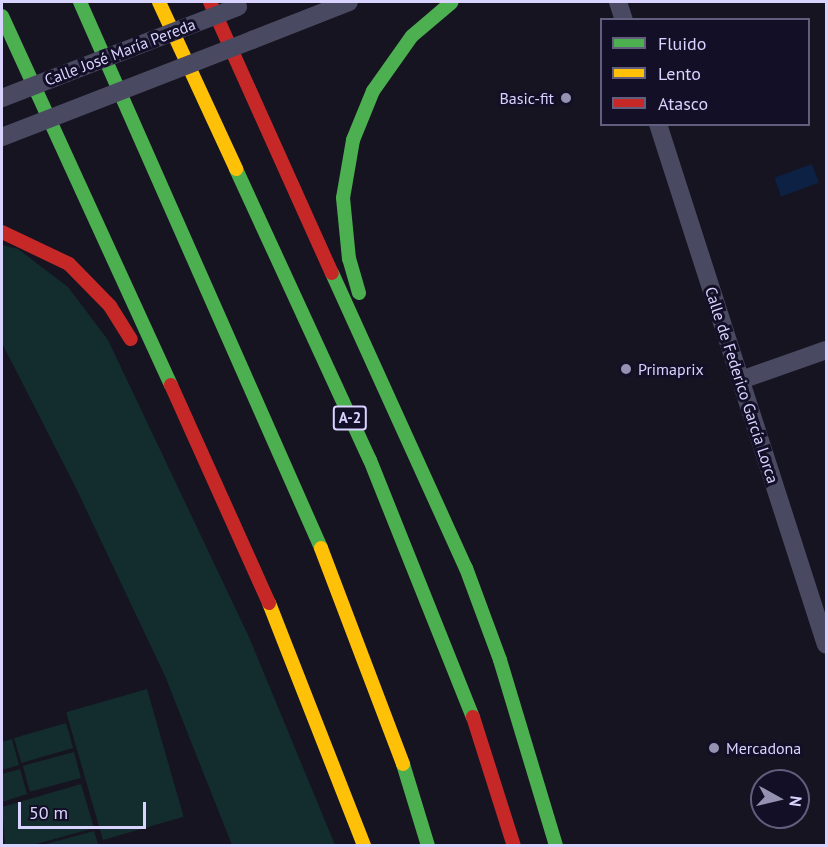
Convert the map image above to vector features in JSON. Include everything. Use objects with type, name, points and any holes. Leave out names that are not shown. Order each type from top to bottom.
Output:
[{"type":"highway","points":[[80,2],[316,535],[397,746],[428,846]]},
{"type":"highway","name":"A-2","points":[[159,2],[370,460],[474,719],[514,846]]},
{"type":"highway","points":[[210,2],[454,540],[500,660],[556,846]]},
{"type":"highway","points":[[452,2],[412,36],[373,91],[353,140],[343,198],[349,259],[364,310],[446,497],[454,540]]},
{"type":"highway","points":[[2,16],[228,507],[300,675],[364,846]]},
{"type":"highway","points":[[2,232],[69,264],[110,306],[148,365],[228,507]]},
{"type":"street","points":[[2,137],[349,2]]},
{"type":"street","points":[[618,2],[623,18]]},
{"type":"street","name":"Calle José María Pereda","points":[[2,98],[245,4]]},
{"type":"street","name":"Calle de Federico García Lorca","points":[[659,126],[826,645]]},
{"type":"street","points":[[741,380],[826,350]]},
{"type":"green space","points":[[2,245],[18,249],[68,287],[108,340],[249,637],[335,845],[232,845],[165,676],[76,488],[2,343]]},
{"type":"green space","points":[[147,689],[184,817],[103,840],[66,712]]},
{"type":"green space","points":[[66,723],[73,748],[21,763],[14,738]]},
{"type":"green space","points":[[12,739],[19,765],[2,770],[2,742]]},
{"type":"green space","points":[[74,752],[81,778],[30,792],[23,766]]},
{"type":"green space","points":[[20,769],[27,794],[2,802],[2,774]]},
{"type":"green space","points":[[81,784],[94,828],[33,845],[5,845],[2,807]]},
{"type":"green space","points":[[94,831],[98,844],[42,845]]},
{"type":"water","points":[[812,164],[819,183],[781,196],[774,178]]},
{"type":"traffic: fast","points":[[80,2],[321,548]]},
{"type":"traffic: fast","points":[[359,293],[349,259],[343,198],[353,140],[373,91],[412,36],[452,2]]},
{"type":"traffic: fast","points":[[2,16],[171,385]]},
{"type":"traffic: fast","points":[[236,169],[370,460],[473,717]]},
{"type":"traffic: fast","points":[[332,273],[466,568],[500,660],[556,846]]},
{"type":"traffic: fast","points":[[403,764],[428,846]]},
{"type":"traffic: slow","points":[[159,2],[236,169]]},
{"type":"traffic: slow","points":[[321,548],[403,764]]},
{"type":"traffic: slow","points":[[269,603],[364,846]]},
{"type":"traffic: jam","points":[[210,2],[332,273]]},
{"type":"traffic: jam","points":[[2,232],[69,264],[110,306],[131,339]]},
{"type":"traffic: jam","points":[[171,385],[269,603]]},
{"type":"traffic: jam","points":[[473,717],[514,846]]},
{"type":"place","name":"Basic-fit","points":[[566,98]]},
{"type":"place","name":"Primaprix","points":[[626,369]]},
{"type":"place","name":"Mercadona","points":[[714,748]]}]
